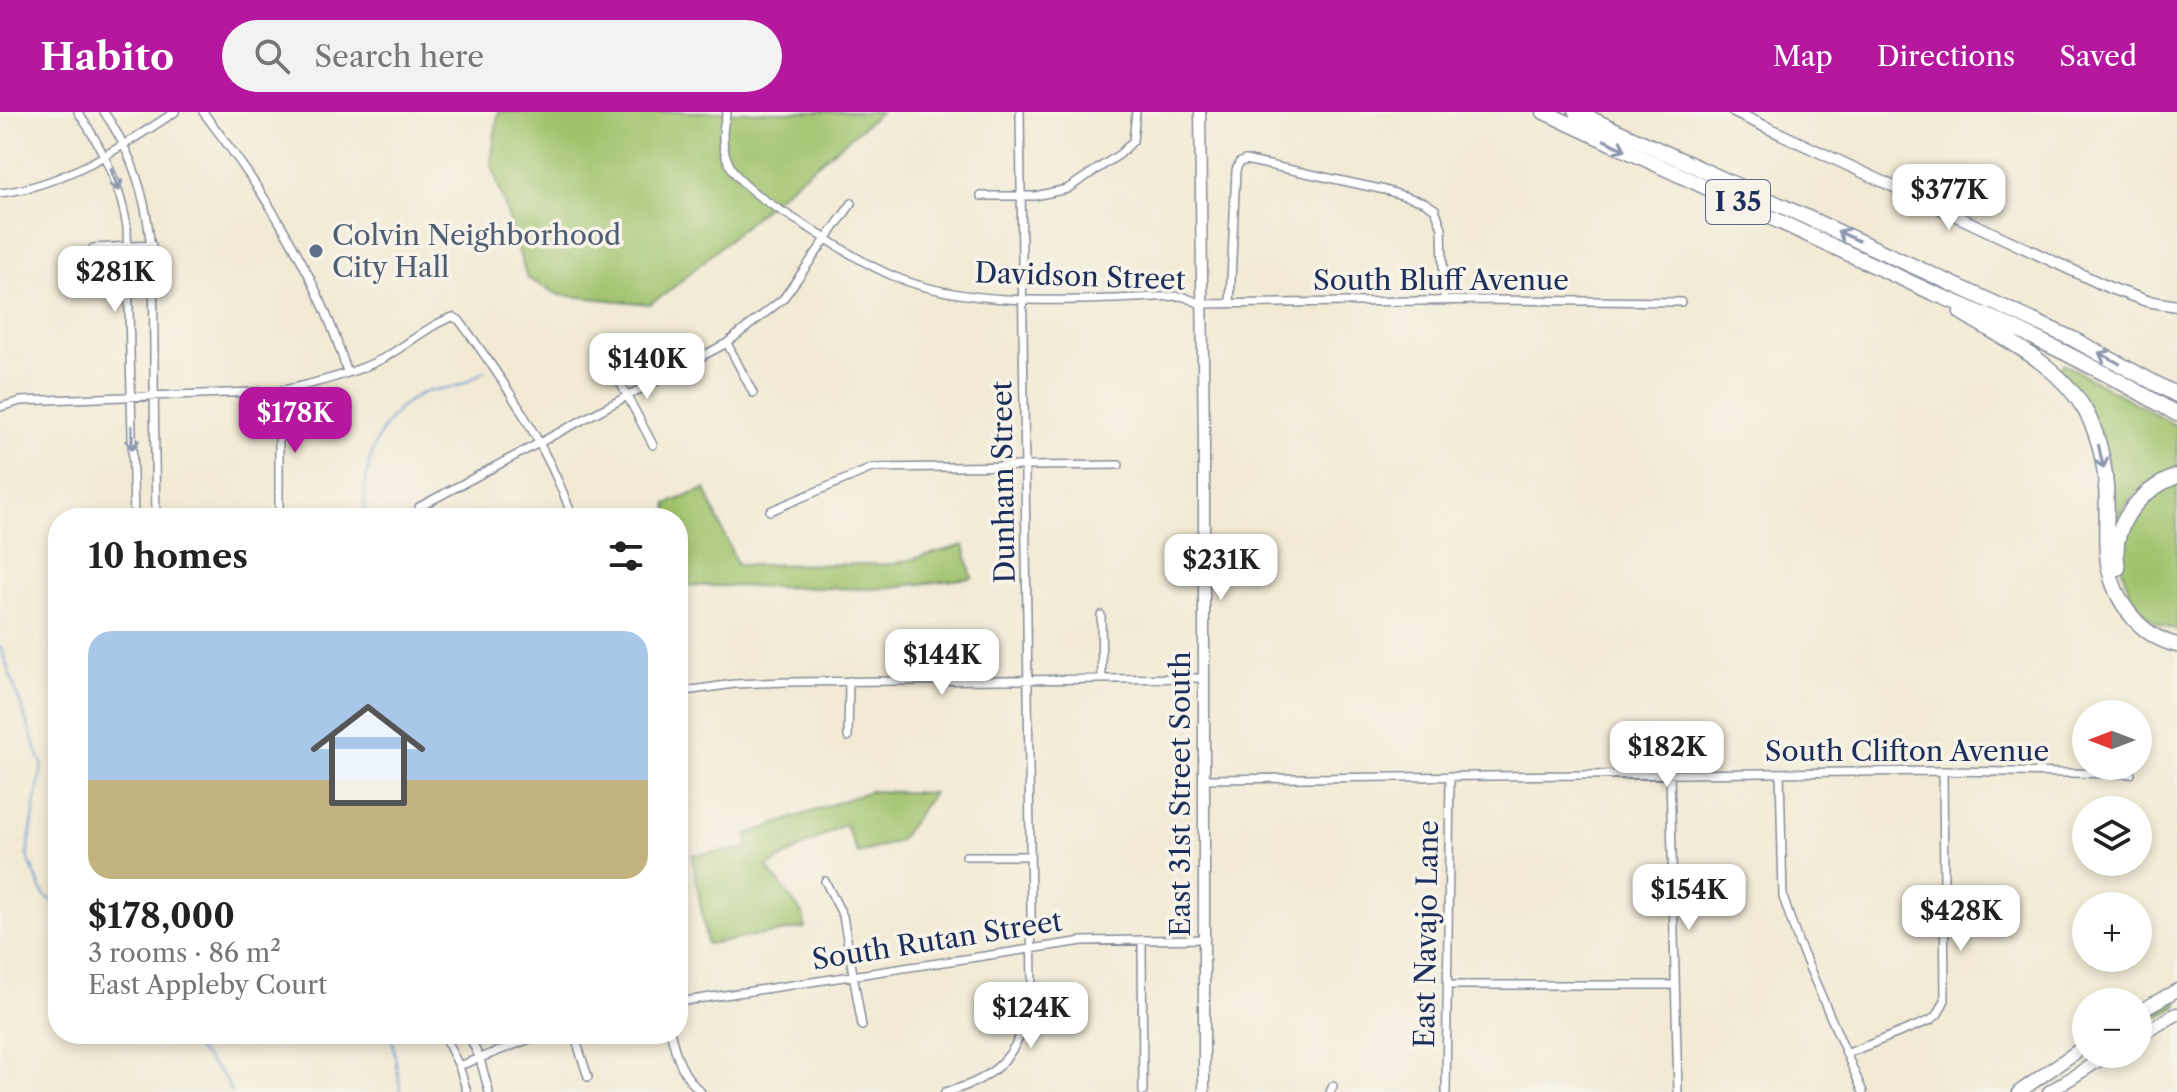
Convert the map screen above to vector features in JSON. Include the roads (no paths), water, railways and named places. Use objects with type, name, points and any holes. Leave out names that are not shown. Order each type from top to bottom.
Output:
[{"type":"highway","name":"I 35","points":[[1544,112],[1993,318],[2098,369],[2177,414]]},
{"type":"highway","name":"I 35","points":[[1576,112],[2073,339],[2177,393]]},
{"type":"highway","points":[[1931,292],[2028,353],[2073,392],[2094,429],[2104,467],[2107,554],[2117,595],[2129,614],[2147,630],[2177,645]]},
{"type":"highway","points":[[2177,476],[2147,492],[2128,513],[2121,527],[2116,562],[2126,596],[2136,610],[2147,622],[2177,637]]},
{"type":"main road","points":[[2152,1004],[2177,990]]},
{"type":"main road","points":[[2152,1028],[2177,1014]]},
{"type":"main road","points":[[2019,1092],[2072,1055]]},
{"type":"main road","points":[[2049,1092],[2087,1068]]},
{"type":"street","points":[[78,112],[104,154],[124,206],[130,247],[134,508]]},
{"type":"street","points":[[104,112],[124,144],[140,182],[152,245],[156,508]]},
{"type":"street","points":[[0,193],[56,178],[124,144],[175,112]]},
{"type":"street","points":[[203,112],[242,163],[293,244],[316,291],[347,372]]},
{"type":"street","name":"Davidson Street","points":[[727,112],[722,143],[736,178],[763,199],[893,276],[931,289],[971,297],[1182,296],[1201,304]]},
{"type":"street","name":"Dunham Street","points":[[945,1092],[967,1087],[994,1071],[1013,1051],[1024,1031],[1030,1010],[1020,112]]},
{"type":"street","points":[[981,196],[1035,196],[1067,189],[1120,154],[1133,141],[1136,112]]},
{"type":"street","name":"East 31st Street South","points":[[1200,112],[1204,1092]]},
{"type":"street","points":[[1734,112],[2110,288],[2147,301],[2177,306]]},
{"type":"street","points":[[1230,303],[1236,170],[1242,161],[1255,161],[1385,190],[1435,209],[1442,228],[1444,301]]},
{"type":"street","points":[[419,507],[727,343],[783,299],[852,203]]},
{"type":"street","points":[[93,248],[152,245]]},
{"type":"street","name":"South Bluff Avenue","points":[[1201,304],[1681,302]]},
{"type":"street","points":[[0,407],[21,401],[279,391],[378,361],[443,320],[453,317],[459,320],[492,363],[539,442],[569,508]]},
{"type":"street","points":[[727,343],[753,393]]},
{"type":"street","points":[[601,346],[653,445]]},
{"type":"street","points":[[279,391],[279,508]]},
{"type":"street","points":[[770,511],[872,468],[1119,465]]},
{"type":"street","points":[[1101,615],[1102,679]]},
{"type":"street","points":[[688,691],[734,684],[849,681],[1204,678]]},
{"type":"street","points":[[848,737],[849,681]]},
{"type":"street","points":[[1846,1054],[1927,1022],[1938,1014],[1945,1000],[1943,771]]},
{"type":"street","name":"South Clifton Avenue","points":[[1204,779],[1943,771],[2072,773]]},
{"type":"street","points":[[1780,773],[1783,897],[1799,944],[1863,1092]]},
{"type":"street","points":[[1670,774],[1678,1092]]},
{"type":"street","name":"East Navajo Lane","points":[[1446,1092],[1450,776]]},
{"type":"street","points":[[966,856],[1030,856]]},
{"type":"street","points":[[825,881],[843,916],[862,1026]]},
{"type":"street","name":"South Rutan Street","points":[[688,1000],[1083,941],[1204,939]]},
{"type":"street","points":[[1142,940],[1143,1092]]},
{"type":"street","points":[[1448,985],[1674,985]]},
{"type":"street","points":[[448,1044],[467,1092]]},
{"type":"street","points":[[473,1044],[489,1092]]},
{"type":"street","points":[[459,1066],[518,1044]]},
{"type":"street","points":[[577,1044],[588,1077]]},
{"type":"street","points":[[673,1044],[684,1072],[701,1092]]},
{"type":"waterway","points":[[365,508],[366,482],[374,447],[392,417],[420,394],[457,386],[485,371]]},
{"type":"waterway","points":[[0,646],[42,765],[27,856],[48,898]]},
{"type":"waterway","points":[[192,1044],[226,1079],[230,1092]]},
{"type":"waterway","points":[[393,1044],[401,1092]]},
{"type":"place","name":"Colvin Neighborhood City Hall","points":[[316,251]]}]
